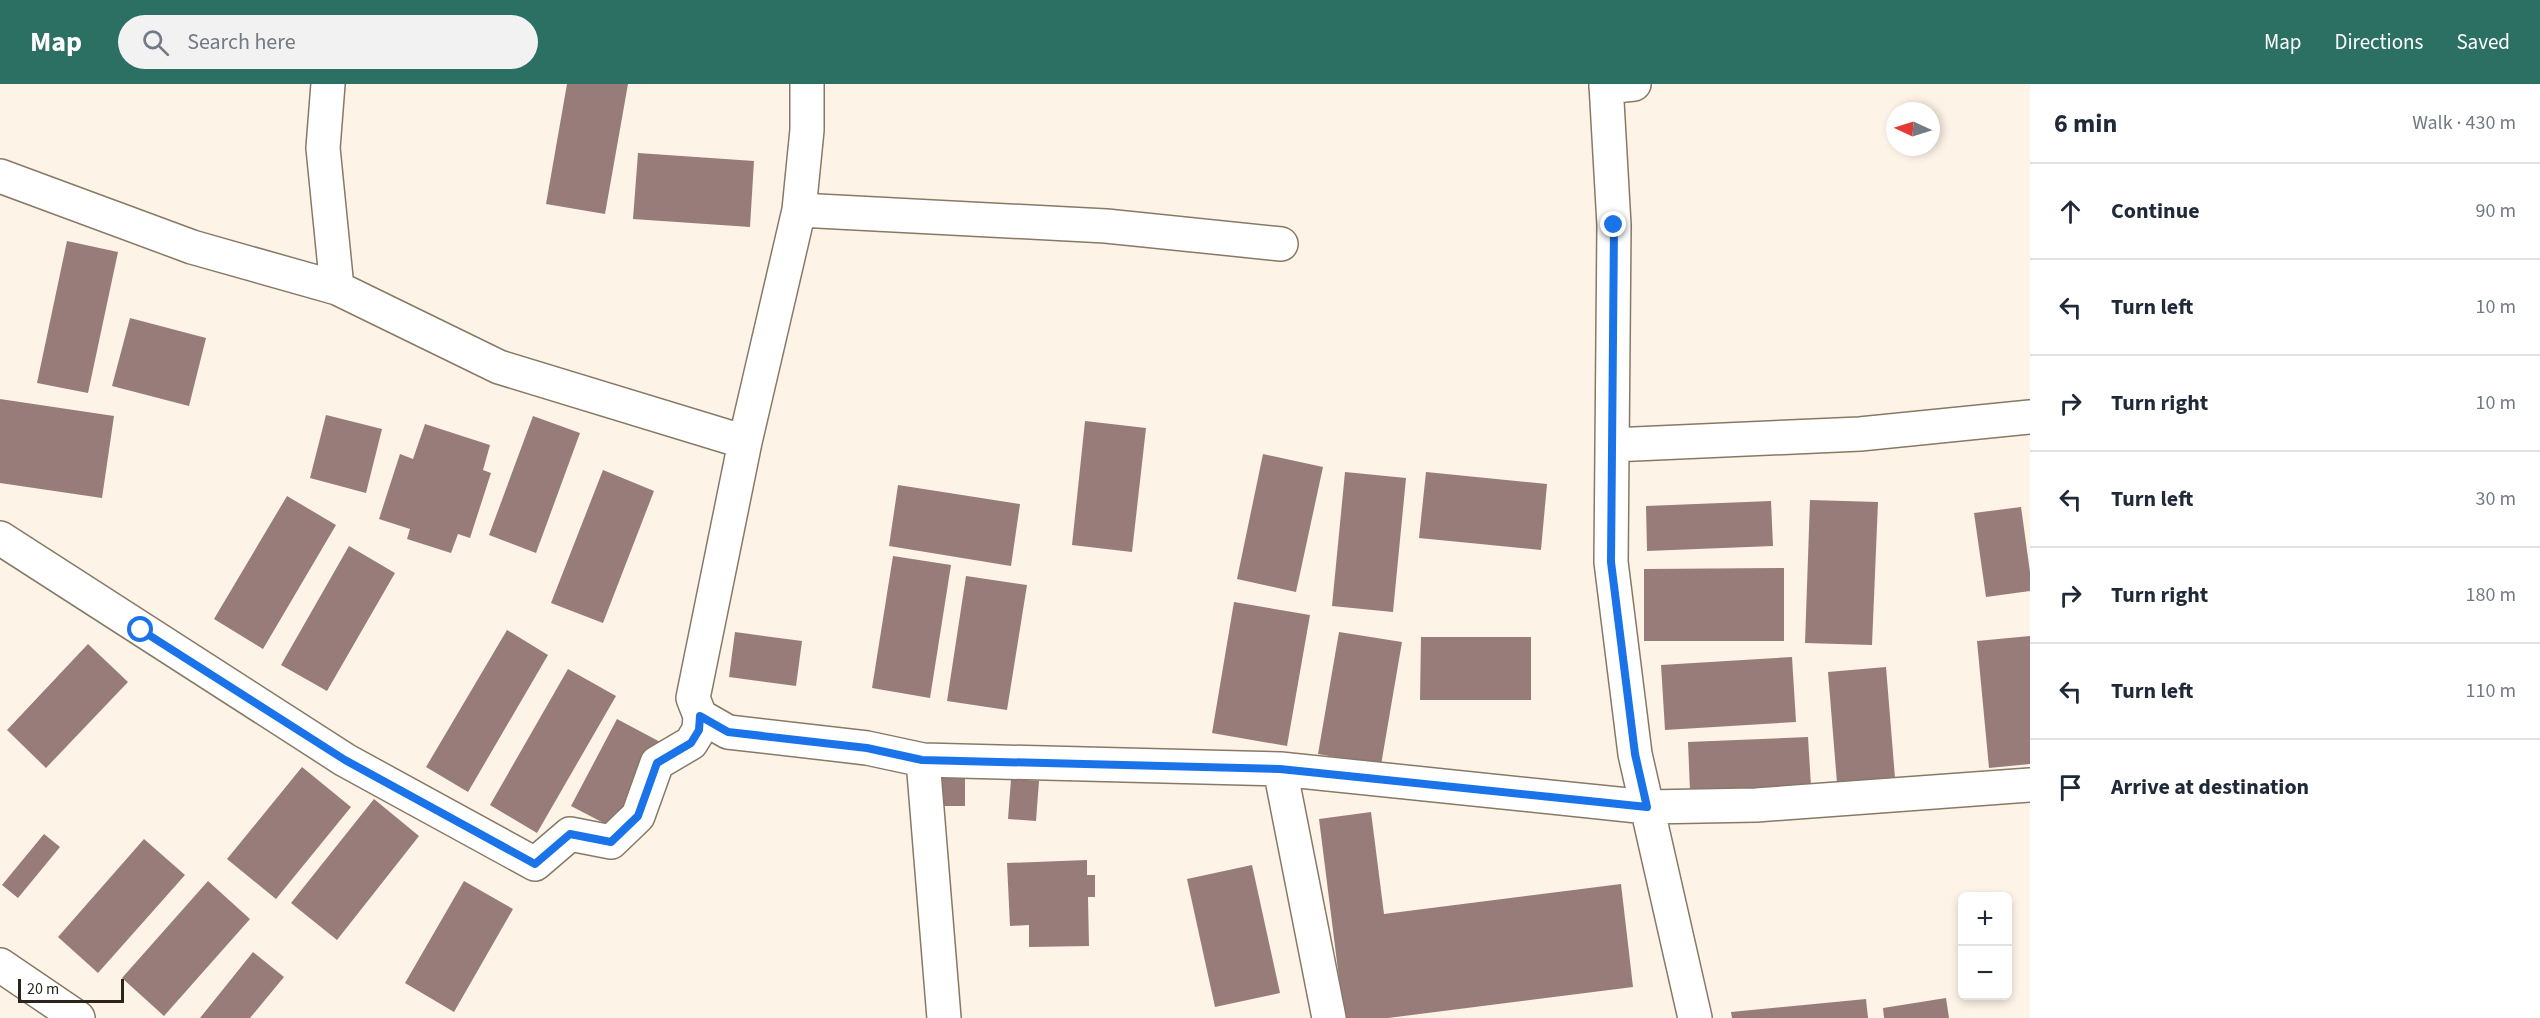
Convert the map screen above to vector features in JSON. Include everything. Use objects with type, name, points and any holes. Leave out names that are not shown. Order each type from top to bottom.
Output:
[{"type":"street","points":[[328,84],[323,148],[337,288]]},
{"type":"street","points":[[0,538],[345,760],[535,864],[570,834],[611,842],[638,816],[657,763],[691,743],[699,730],[700,716],[693,698],[745,441],[799,210],[807,130],[807,84]]},
{"type":"street","points":[[1615,85],[1611,562],[1635,754],[1695,1018]]},
{"type":"street","points":[[0,176],[192,247],[337,288],[499,367],[745,441]]},
{"type":"street","points":[[799,210],[1106,226],[1281,244]]},
{"type":"street","points":[[1612,445],[1860,434],[2030,417]]},
{"type":"street","points":[[700,716],[728,732],[867,748],[922,760],[1280,769],[1647,807],[1756,806],[2030,785]]},
{"type":"street","points":[[922,760],[944,1018]]},
{"type":"street","points":[[1280,769],[1329,1018]]},
{"type":"street","points":[[0,965],[78,1018]]},
{"type":"building","points":[[567,84],[628,84],[605,214],[546,204]]},
{"type":"building","points":[[638,153],[754,161],[750,227],[633,219]]},
{"type":"building","points":[[67,241],[118,252],[88,393],[37,383]]},
{"type":"building","points":[[130,318],[206,338],[189,406],[112,386]]},
{"type":"building","points":[[0,399],[114,416],[102,498],[0,483]]},
{"type":"building","points":[[326,415],[382,429],[366,493],[310,478]]},
{"type":"building","points":[[533,416],[580,433],[536,553],[489,535]]},
{"type":"building","points":[[1085,421],[1146,428],[1132,552],[1072,545]]},
{"type":"building","points":[[425,424],[490,445],[483,470],[491,473],[470,538],[458,534],[451,553],[407,539],[410,529],[379,519],[400,454],[413,459]]},
{"type":"building","points":[[1263,454],[1323,467],[1296,592],[1237,579]]},
{"type":"building","points":[[603,470],[654,491],[603,623],[551,603]]},
{"type":"building","points":[[1345,472],[1406,478],[1393,612],[1332,606]]},
{"type":"building","points":[[1426,472],[1547,484],[1541,550],[1419,538]]},
{"type":"building","points":[[898,485],[1020,504],[1011,566],[889,546]]},
{"type":"building","points":[[287,496],[336,525],[263,649],[214,619]]},
{"type":"building","points":[[1810,500],[1878,502],[1872,645],[1805,643]]},
{"type":"building","points":[[1771,501],[1773,546],[1647,551],[1646,506]]},
{"type":"building","points":[[2021,507],[2030,572],[2030,591],[1986,597],[1974,513]]},
{"type":"building","points":[[349,546],[395,573],[327,691],[281,665]]},
{"type":"building","points":[[893,556],[951,565],[930,698],[872,688]]},
{"type":"building","points":[[1784,568],[1784,641],[1644,641],[1644,569]]},
{"type":"building","points":[[966,576],[1027,585],[1007,710],[947,701]]},
{"type":"building","points":[[1234,602],[1310,615],[1287,746],[1212,733]]},
{"type":"building","points":[[507,630],[548,655],[468,792],[426,767]]},
{"type":"building","points":[[735,632],[802,641],[796,686],[729,677]]},
{"type":"building","points":[[1339,632],[1402,642],[1381,765],[1318,754]]},
{"type":"building","points":[[2030,636],[2030,764],[1989,768],[1977,641]]},
{"type":"building","points":[[1421,637],[1531,637],[1531,700],[1420,700]]},
{"type":"building","points":[[88,644],[128,682],[46,768],[7,730]]},
{"type":"building","points":[[1792,657],[1796,722],[1665,730],[1661,665]]},
{"type":"building","points":[[1886,667],[1895,778],[1837,783],[1828,672]]},
{"type":"building","points":[[568,669],[616,696],[537,833],[490,805]]},
{"type":"building","points":[[617,719],[664,744],[619,831],[571,806]]},
{"type":"building","points":[[1808,737],[1811,786],[1690,791],[1688,742]]},
{"type":"building","points":[[302,767],[351,807],[276,899],[227,859]]},
{"type":"building","points":[[936,769],[965,769],[965,806],[936,806]]},
{"type":"building","points":[[1011,779],[1039,781],[1036,821],[1008,819]]},
{"type":"building","points":[[374,799],[419,836],[337,940],[291,903]]},
{"type":"building","points":[[1371,812],[1384,914],[1621,884],[1633,987],[1388,1018],[1344,1018],[1319,819]]},
{"type":"building","points":[[44,834],[60,847],[18,898],[2,885]]},
{"type":"building","points":[[144,839],[185,875],[98,973],[58,937]]},
{"type":"building","points":[[1087,860],[1087,875],[1095,875],[1095,897],[1088,897],[1089,946],[1029,947],[1029,925],[1010,926],[1007,863]]},
{"type":"building","points":[[1252,865],[1280,993],[1215,1007],[1187,879]]},
{"type":"building","points":[[208,881],[250,919],[164,1016],[122,978]]},
{"type":"building","points":[[464,881],[513,909],[454,1012],[405,983]]},
{"type":"building","points":[[253,952],[284,977],[250,1018],[200,1018]]},
{"type":"building","points":[[1946,998],[1949,1018],[1884,1018],[1883,1008]]},
{"type":"building","points":[[1866,999],[1868,1018],[1732,1018],[1731,1012]]},
{"type":"route","points":[[141,630],[345,760],[535,864],[570,834],[611,842],[638,816],[657,763],[691,743],[699,730],[700,716],[728,732],[867,748],[922,760],[1280,769],[1647,807],[1635,754],[1611,562],[1614,225]]}]
